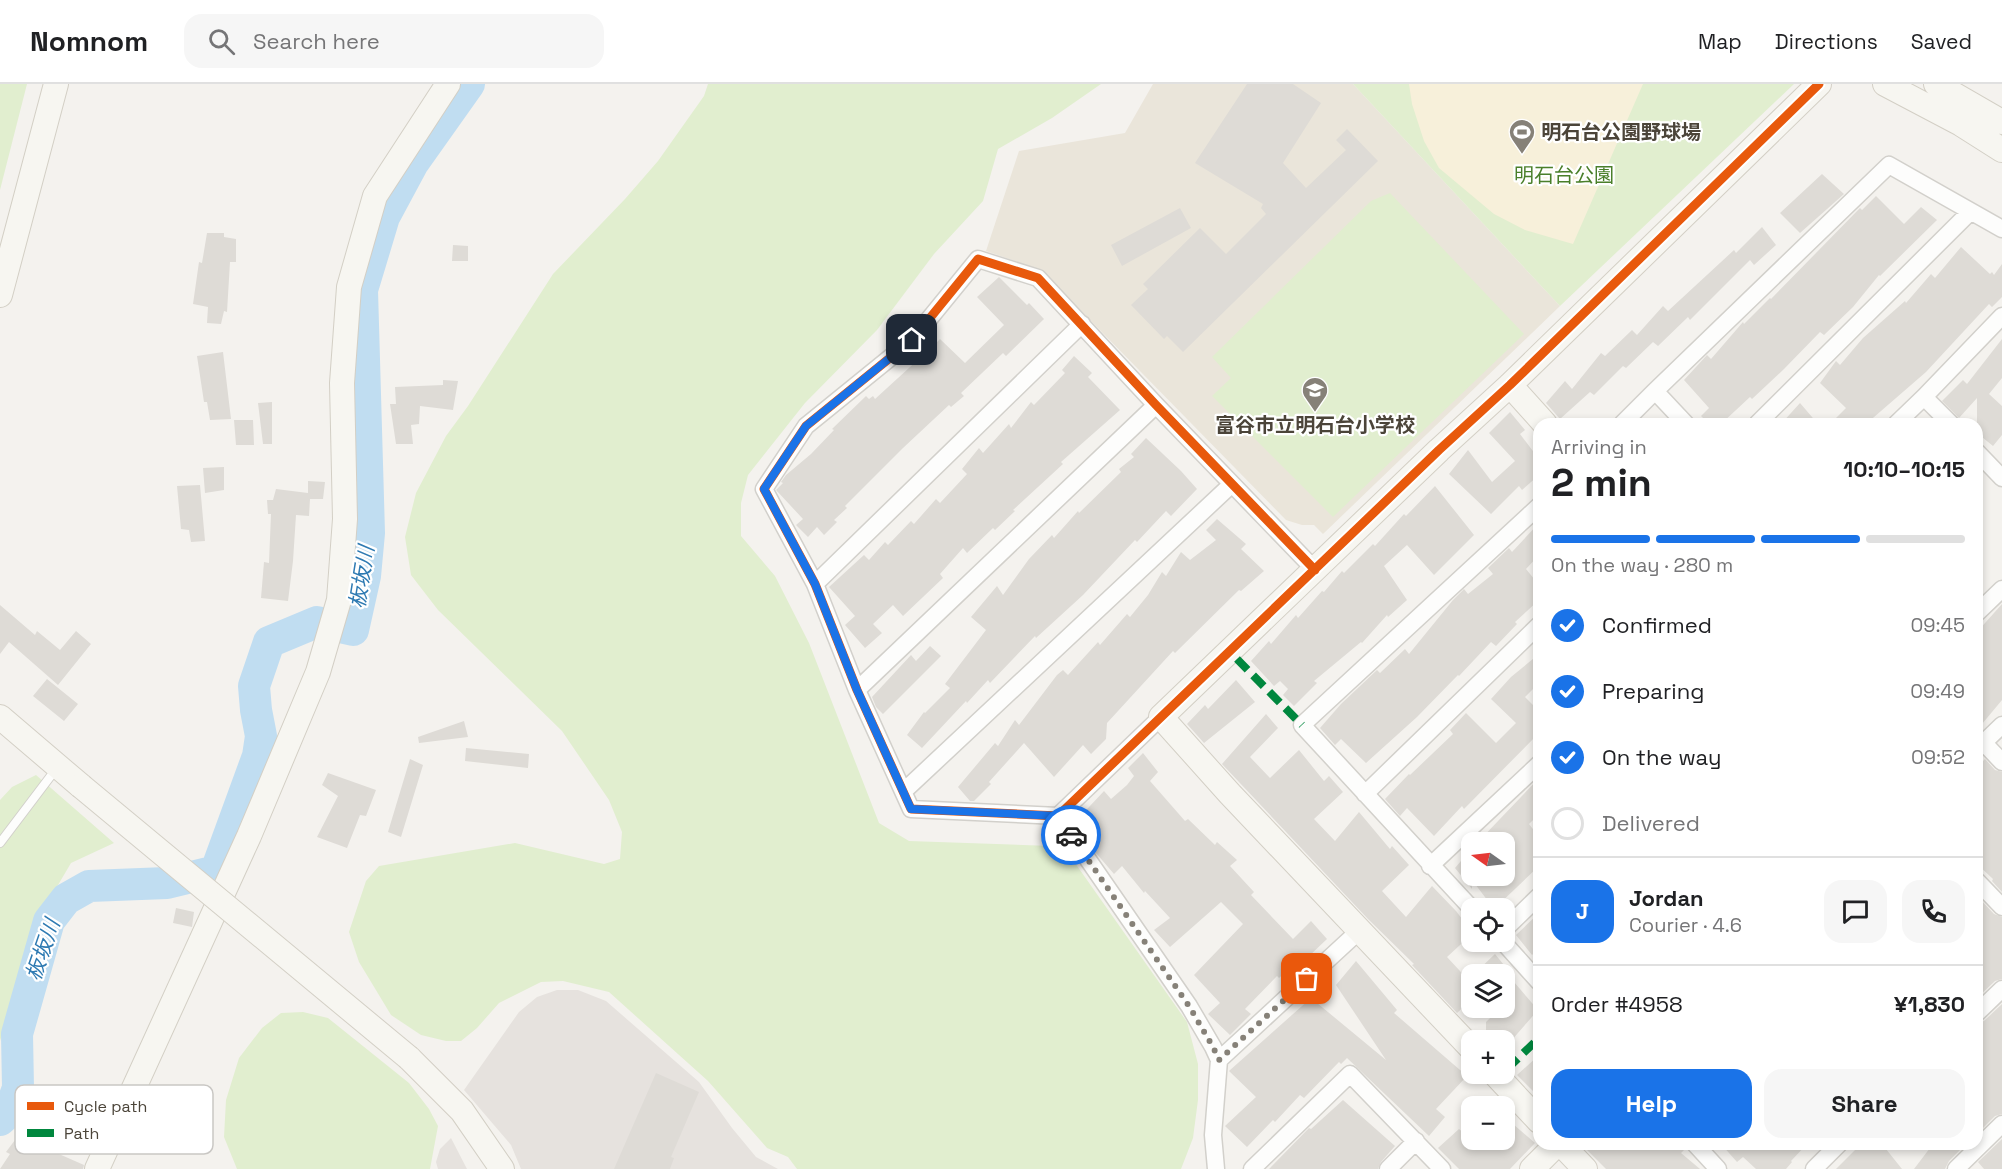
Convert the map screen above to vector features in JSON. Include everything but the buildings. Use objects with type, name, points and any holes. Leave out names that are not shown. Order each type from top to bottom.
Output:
[{"type":"street","points":[[0,296],[56,84]]},
{"type":"street","points":[[135,1085],[249,836],[318,672],[327,644],[337,609],[345,519],[342,383],[349,287],[375,196],[448,84]]},
{"type":"street","points":[[1315,570],[1038,278],[978,259],[912,340],[806,426],[764,489],[815,584],[857,690],[911,809],[1058,816],[1315,570],[1439,450],[1510,385],[1819,84]]},
{"type":"street","points":[[1885,84],[1961,124],[2002,150]]},
{"type":"street","points":[[1936,84],[2002,122]]},
{"type":"street","points":[[1628,418],[1889,165],[2002,229]]},
{"type":"street","points":[[1763,418],[1970,212]]},
{"type":"street","points":[[1902,418],[2002,315]]},
{"type":"street","points":[[815,584],[1082,324]]},
{"type":"street","points":[[1510,385],[1540,418]]},
{"type":"street","points":[[1655,391],[1680,418]]},
{"type":"street","points":[[1924,398],[1945,418]]},
{"type":"street","points":[[857,690],[1156,405]]},
{"type":"street","points":[[1983,456],[1999,468]]},
{"type":"street","points":[[904,791],[1232,484]]},
{"type":"street","points":[[1461,898],[1302,725],[1533,512]]},
{"type":"street","points":[[1983,607],[2002,589]]},
{"type":"street","points":[[1365,794],[1533,631]]},
{"type":"street","points":[[0,717],[409,1058],[462,1111],[502,1169]]},
{"type":"street","points":[[1161,717],[1230,794],[1461,1037]]},
{"type":"street","points":[[1983,744],[2002,725]]},
{"type":"street","points":[[1983,748],[2002,762]]},
{"type":"street","points":[[1430,866],[1533,770]]},
{"type":"street","points":[[1058,816],[1189,1006],[1219,1060],[1213,1135],[1216,1169]]},
{"type":"street","points":[[1983,887],[2002,908]]},
{"type":"street","points":[[1515,919],[1533,902]]},
{"type":"street","points":[[1219,1060],[1360,930]]},
{"type":"street","points":[[1512,952],[1533,975]]},
{"type":"street","points":[[1983,1007],[2002,989]]},
{"type":"street","points":[[1252,1169],[1350,1074],[1442,1169]]},
{"type":"street","points":[[1504,1084],[1533,1115]]},
{"type":"street","points":[[1983,1143],[2002,1125]]},
{"type":"street","points":[[1388,1169],[1416,1141]]},
{"type":"street","points":[[1532,1169],[1553,1150]]},
{"type":"street","points":[[1565,1150],[1585,1169]]},
{"type":"street","points":[[1703,1150],[1718,1169]]},
{"type":"street","points":[[1814,1169],[1833,1150]]},
{"type":"street","points":[[1956,1169],[1976,1150]]},
{"type":"street","points":[[97,1169],[104,1154]]},
{"type":"lane","points":[[0,843],[58,766]]},
{"type":"shaded area","name":"富谷市立明石台小学校","points":[[1153,84],[1353,84],[1560,306],[1323,534],[1314,525],[1302,525],[1286,520],[1041,270],[986,251],[1019,151],[1125,133]]},
{"type":"shaded area","points":[[557,990],[578,990],[606,1001],[699,1082],[756,1157],[778,1169],[521,1169],[511,1145],[464,1090],[519,1012],[537,997]]},
{"type":"shaded area","points":[[451,1138],[467,1169],[438,1169],[436,1162],[440,1149]]},
{"type":"green space","points":[[0,84],[27,84],[0,190]]},
{"type":"green space","points":[[708,84],[1101,84],[1052,118],[998,149],[983,201],[934,254],[877,330],[805,403],[748,475],[741,503],[741,536],[775,576],[809,643],[879,823],[909,841],[1051,846],[1068,853],[1187,1022],[1198,1064],[1198,1100],[1193,1138],[1181,1169],[797,1169],[788,1157],[767,1148],[708,1081],[609,992],[563,981],[541,982],[499,1003],[477,1028],[461,1041],[446,1041],[421,1035],[391,1015],[359,962],[349,932],[366,881],[379,866],[515,843],[604,864],[620,859],[622,832],[609,800],[562,731],[438,610],[411,575],[405,537],[416,493],[446,436],[468,406],[553,274],[658,161],[704,96]]},
{"type":"green space","name":"明石台公園","points":[[1353,84],[1794,84],[1560,306]]},
{"type":"green space","points":[[1390,193],[1524,334],[1333,517],[1212,396],[1231,378],[1212,357],[1371,201]]},
{"type":"green space","points":[[36,775],[114,843],[71,863],[35,924],[0,1041],[0,800],[12,787]]},
{"type":"green space","points":[[303,1012],[328,1018],[409,1083],[429,1109],[438,1126],[430,1169],[237,1169],[224,1137],[226,1100],[239,1058],[262,1028],[281,1013]]},
{"type":"sand","name":"明石台公園野球場","points":[[1409,84],[1643,84],[1573,244],[1525,230],[1494,214],[1439,168],[1424,141],[1412,104]]},
{"type":"waterway","name":"板坂川","points":[[18,1085],[17,1034],[49,921],[66,899],[89,886],[167,883],[216,871],[258,756],[261,736],[254,686],[269,642],[317,622],[353,630],[365,576],[369,533],[362,290],[384,217],[413,163],[469,84]]},
{"type":"waterway","name":"板坂川","points":[[0,1120],[9,1112],[15,1096]]},
{"type":"marked path","points":[[1237,659],[1302,725]]},
{"type":"marked path","points":[[1515,1061],[1533,1044]]},
{"type":"cycle path","points":[[1315,570],[1156,405],[1038,278],[978,259],[912,340],[806,426],[764,489],[815,584],[857,690],[911,809],[1058,816],[1439,450],[1510,385],[1819,84]]},
{"type":"way so far","points":[[1071,835],[1189,1006],[1219,1060],[1307,979]]},
{"type":"place","name":"明石台公園野球場","points":[[1522,155]]},
{"type":"place","name":"富谷市立明石台小学校","points":[[1315,413]]},
{"type":"route","points":[[912,340],[806,426],[764,489],[815,584],[857,690],[911,809],[1058,816],[1071,835]]}]
